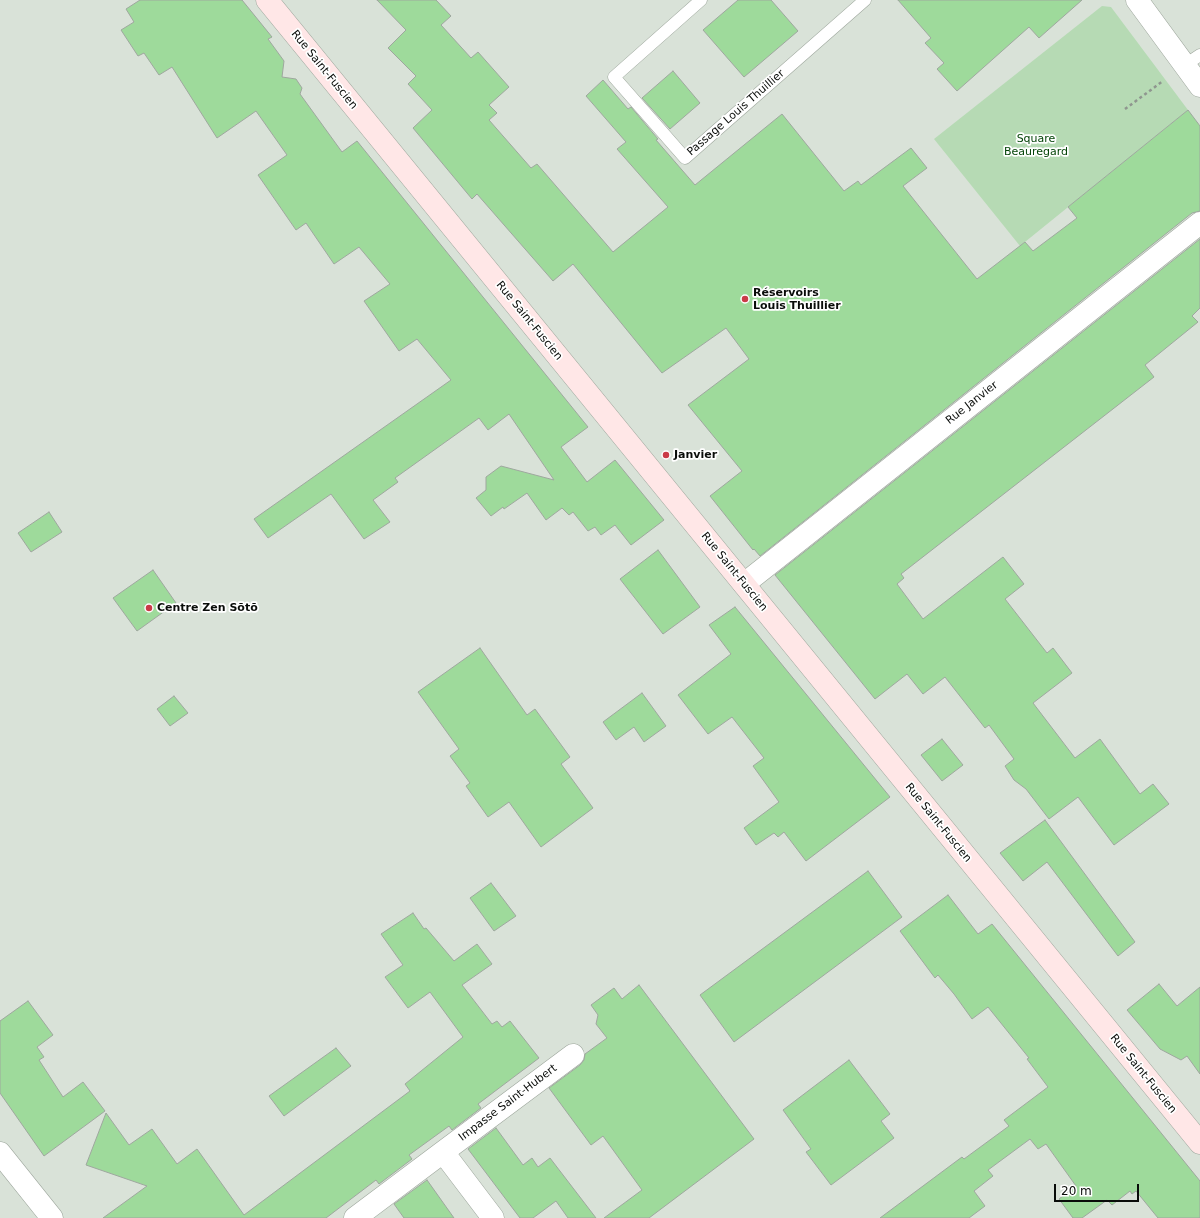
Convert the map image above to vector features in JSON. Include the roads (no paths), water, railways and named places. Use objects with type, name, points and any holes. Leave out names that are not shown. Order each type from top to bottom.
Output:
[{"type":"main road","name":"Rue Saint-Fuscien","points":[[267,0],[1200,1143]]},
{"type":"street","points":[[1137,0],[1192,60],[1200,86]]},
{"type":"street","name":"Rue Janvier","points":[[744,584],[1200,223]]},
{"type":"street","name":"Impasse Saint-Hubert","points":[[355,1218],[573,1055]]},
{"type":"street","points":[[443,1152],[493,1218]]},
{"type":"street","points":[[0,1153],[52,1218]]},
{"type":"lane","name":"Passage Louis Thuillier","points":[[701,0],[614,77],[685,158],[865,0]]},
{"type":"place","name":"Réservoirs Louis Thuillier","points":[[745,299]]},
{"type":"place","name":"Janvier","points":[[666,455]]},
{"type":"place","name":"Centre Zen Sōtō","points":[[149,608]]},
{"type":"park label","name":"Square Beauregard","points":[[1036,145]]}]
